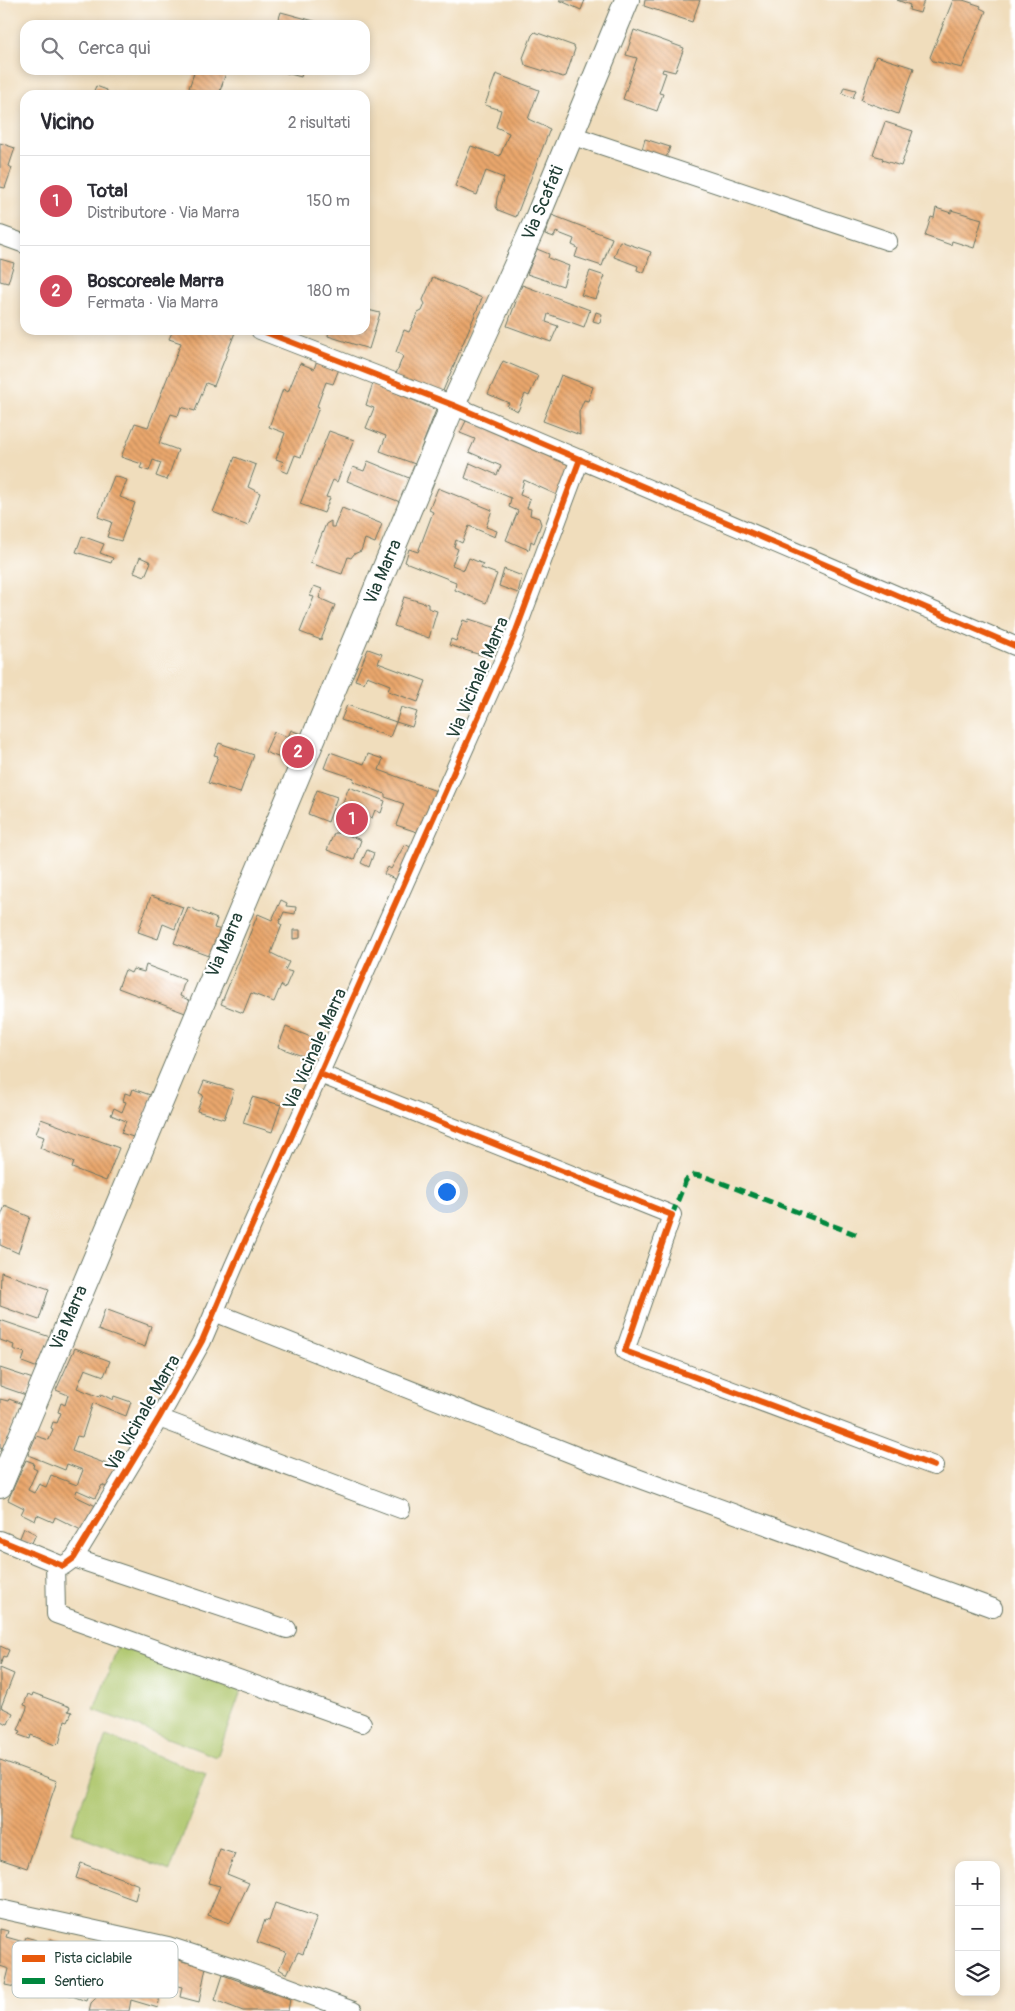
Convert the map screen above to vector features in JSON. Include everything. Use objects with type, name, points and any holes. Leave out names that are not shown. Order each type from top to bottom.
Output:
[{"type":"main road","name":"Via Scafati","points":[[453,405],[535,223],[627,0]]},
{"type":"main road","name":"Via Marra","points":[[1,1478],[453,405]]},
{"type":"street","points":[[571,135],[888,241]]},
{"type":"street","points":[[0,235],[20,242]]},
{"type":"street","points":[[273,335],[453,405],[1015,646]]},
{"type":"street","name":"Via Vicinale Marra","points":[[74,1558],[159,1418],[202,1341],[513,639],[580,459]]},
{"type":"street","points":[[320,1074],[672,1215],[625,1351],[934,1466]]},
{"type":"street","points":[[214,1312],[582,1458],[993,1608]]},
{"type":"street","points":[[159,1418],[401,1508]]},
{"type":"street","points":[[0,1540],[63,1566],[74,1558],[286,1629]]},
{"type":"street","points":[[55,1563],[56,1614],[362,1723]]},
{"type":"street","points":[[0,1909],[145,1941]]},
{"type":"street","points":[[178,1949],[242,1970],[353,2011]]},
{"type":"green space","points":[[118,1646],[241,1691],[217,1757],[94,1710]]},
{"type":"green space","points":[[106,1736],[206,1774],[170,1871],[71,1832]]},
{"type":"building","points":[[559,0],[585,0],[581,10]]},
{"type":"building","points":[[645,0],[700,0],[692,22],[644,6]]},
{"type":"building","points":[[897,0],[924,0],[920,13],[909,10],[910,5]]},
{"type":"building","points":[[953,0],[963,0],[981,6],[980,8],[986,11],[962,68],[933,61],[930,57]]},
{"type":"building","points":[[281,12],[310,20],[279,20]]},
{"type":"building","points":[[634,30],[684,48],[675,72],[663,69],[662,72],[666,73],[659,93],[663,94],[657,111],[623,99],[637,58],[626,55]]},
{"type":"building","points":[[535,32],[574,46],[575,49],[566,76],[563,77],[525,65],[523,58]]},
{"type":"building","points":[[876,56],[914,68],[898,114],[861,100]]},
{"type":"building","points":[[496,74],[539,90],[528,119],[550,129],[516,217],[498,210],[496,207],[504,178],[486,171],[477,195],[455,186],[471,146],[500,156],[509,133],[496,127],[501,110],[485,105]]},
{"type":"building","points":[[193,75],[225,75],[220,90],[194,90],[189,88]]},
{"type":"building","points":[[96,86],[107,90],[94,90]]},
{"type":"building","points":[[844,87],[856,90],[853,98],[842,93]]},
{"type":"building","points":[[885,122],[913,131],[901,166],[873,155]]},
{"type":"building","points":[[645,139],[670,147],[665,161],[641,153]]},
{"type":"building","points":[[0,143],[15,148],[9,166],[12,168],[5,188],[0,187]]},
{"type":"building","points":[[936,208],[951,213],[951,210],[982,219],[974,248],[952,241],[951,245],[925,236],[931,217],[934,218]]},
{"type":"building","points":[[552,215],[612,238],[602,266],[575,257],[578,248],[572,245],[574,239],[556,232],[554,237],[545,234]]},
{"type":"building","points":[[620,241],[651,252],[644,273],[637,270],[638,266],[614,257]]},
{"type":"building","points":[[537,249],[549,254],[548,258],[569,266],[563,286],[527,274]]},
{"type":"building","points":[[0,259],[14,263],[8,283],[0,281]]},
{"type":"building","points":[[590,271],[605,276],[596,299],[581,295]]},
{"type":"building","points":[[433,277],[482,298],[440,398],[394,379],[403,356],[396,352],[404,330],[409,332],[418,313],[422,311],[425,304],[423,300]]},
{"type":"building","points":[[522,285],[590,310],[584,327],[548,314],[546,322],[558,326],[551,342],[507,326]]},
{"type":"building","points":[[370,310],[380,313],[369,349],[328,336],[370,335]]},
{"type":"building","points":[[596,312],[602,314],[600,323],[593,321]]},
{"type":"building","points":[[171,335],[234,335],[214,386],[206,383],[195,411],[181,407],[178,416],[171,414],[159,443],[178,450],[167,480],[156,476],[161,463],[153,460],[149,471],[140,468],[142,464],[121,457],[135,423],[148,427],[181,343],[169,339]]},
{"type":"building","points":[[317,360],[339,369],[333,384],[326,382],[301,457],[295,455],[288,473],[281,470],[284,462],[276,459],[285,433],[269,427],[283,389],[288,392],[300,363],[314,369]]},
{"type":"building","points":[[503,361],[538,376],[529,396],[525,394],[518,411],[507,406],[509,403],[488,394]]},
{"type":"building","points":[[561,375],[593,387],[588,401],[584,400],[579,412],[580,435],[543,421]]},
{"type":"building","points":[[373,383],[436,410],[415,464],[380,451],[386,436],[366,428],[374,408],[366,405]]},
{"type":"building","points":[[467,419],[569,464],[557,495],[524,480],[520,495],[530,499],[527,508],[531,509],[530,515],[539,518],[541,524],[534,543],[531,541],[529,550],[506,540],[518,511],[509,507],[511,498],[465,478],[470,463],[497,475],[501,466],[469,452],[475,439],[460,433]]},
{"type":"building","points":[[329,431],[354,440],[337,482],[333,480],[326,497],[330,498],[324,513],[300,504]]},
{"type":"building","points":[[235,457],[256,465],[248,487],[260,493],[248,526],[213,512]]},
{"type":"building","points":[[368,461],[409,478],[400,502],[347,481],[353,467],[364,471]]},
{"type":"building","points":[[114,476],[127,480],[120,497],[135,503],[121,541],[107,537],[112,522],[98,517]]},
{"type":"building","points":[[438,488],[492,510],[486,527],[497,531],[495,537],[469,526],[462,543],[456,540],[454,547],[458,549],[452,565],[464,570],[469,558],[483,564],[481,568],[497,574],[486,603],[455,590],[456,582],[405,562],[409,549],[418,552],[433,512],[429,510]]},
{"type":"building","points":[[342,508],[382,524],[375,543],[365,539],[361,551],[354,554],[351,558],[348,557],[342,574],[310,563],[326,524],[331,521],[331,527],[334,527]]},
{"type":"building","points":[[82,536],[104,544],[100,553],[113,558],[111,563],[76,552]]},
{"type":"building","points":[[140,557],[151,562],[145,576],[134,572]]},
{"type":"building","points":[[504,569],[522,576],[518,593],[499,586]]},
{"type":"building","points":[[314,586],[322,589],[319,598],[335,605],[321,640],[300,632],[314,597],[310,596]]},
{"type":"building","points":[[404,597],[428,604],[428,608],[437,611],[429,638],[394,626]]},
{"type":"building","points":[[469,619],[497,628],[487,657],[449,645],[451,639],[456,641],[463,620],[468,622]]},
{"type":"building","points":[[368,649],[382,654],[378,663],[426,681],[418,702],[388,691],[390,685],[367,676],[364,683],[355,680]]},
{"type":"building","points":[[347,705],[396,722],[390,737],[341,720]]},
{"type":"building","points":[[401,707],[417,712],[412,727],[396,722]]},
{"type":"building","points":[[291,730],[305,736],[293,763],[265,752],[274,732],[288,737]]},
{"type":"building","points":[[219,743],[254,755],[240,793],[208,783],[218,756],[214,755]]},
{"type":"building","points":[[330,752],[364,764],[368,754],[383,759],[379,770],[439,792],[425,824],[417,832],[396,825],[404,804],[353,781],[354,778],[324,768]]},
{"type":"building","points":[[349,787],[385,801],[381,813],[375,810],[372,818],[341,807]]},
{"type":"building","points":[[317,790],[337,797],[328,822],[308,814]]},
{"type":"building","points":[[334,833],[343,833],[361,840],[354,860],[327,850]]},
{"type":"building","points":[[405,844],[410,847],[410,857],[399,881],[384,874],[388,867],[391,869]]},
{"type":"building","points":[[367,850],[374,853],[369,867],[361,863]]},
{"type":"building","points":[[151,896],[183,907],[175,929],[163,924],[158,939],[138,932]]},
{"type":"building","points":[[281,900],[287,903],[286,906],[296,907],[295,914],[284,912],[279,923],[282,925],[271,953],[289,962],[285,970],[292,972],[285,988],[281,985],[274,1002],[251,993],[243,1013],[221,1004],[258,914],[272,920]]},
{"type":"building","points":[[188,907],[217,919],[214,928],[222,930],[212,957],[174,943]]},
{"type":"building","points":[[293,930],[300,930],[300,938],[293,939]]},
{"type":"building","points":[[146,965],[185,980],[180,996],[193,1002],[188,1014],[118,988],[125,970],[131,973],[133,969],[144,972]]},
{"type":"building","points":[[286,1027],[323,1042],[316,1061],[278,1047]]},
{"type":"building","points":[[204,1081],[234,1090],[224,1119],[197,1111],[203,1095],[199,1093]]},
{"type":"building","points":[[133,1089],[153,1096],[136,1138],[121,1133],[126,1121],[111,1115],[114,1108],[122,1112],[126,1102],[123,1101],[125,1093],[131,1095]]},
{"type":"building","points":[[252,1097],[281,1105],[272,1132],[243,1123]]},
{"type":"building","points":[[41,1119],[119,1148],[106,1181],[72,1168],[74,1162],[40,1148],[44,1137],[36,1134]]},
{"type":"building","points":[[5,1206],[30,1217],[18,1253],[0,1245],[0,1218]]},
{"type":"building","points":[[1,1272],[49,1289],[39,1320],[0,1306]]},
{"type":"building","points":[[105,1309],[151,1326],[145,1347],[98,1330]]},
{"type":"building","points":[[0,1320],[50,1337],[38,1368],[22,1362],[25,1353],[13,1349],[14,1345],[0,1340]]},
{"type":"building","points":[[75,1348],[110,1361],[104,1376],[85,1369],[77,1388],[100,1397],[101,1394],[113,1400],[114,1396],[131,1402],[126,1416],[93,1403],[82,1437],[77,1436],[72,1451],[120,1469],[108,1488],[102,1485],[95,1498],[77,1490],[75,1496],[96,1506],[81,1530],[55,1517],[53,1522],[37,1515],[35,1521],[21,1514],[24,1508],[8,1500],[26,1460],[34,1463],[33,1468],[37,1470],[28,1490],[34,1493],[39,1484],[46,1487],[51,1475],[77,1485],[83,1470],[67,1464],[65,1470],[28,1455],[36,1436],[49,1440],[53,1429],[51,1428],[53,1422],[57,1423],[61,1413],[58,1412],[61,1403],[65,1405],[68,1395],[56,1390]]},
{"type":"building","points":[[0,1368],[33,1379],[26,1395],[0,1386]]},
{"type":"building","points":[[0,1399],[8,1401],[9,1399],[22,1404],[2,1449],[0,1448]]},
{"type":"building","points":[[24,1528],[36,1534],[31,1545],[19,1540]]},
{"type":"building","points":[[0,1646],[9,1650],[0,1665]]},
{"type":"building","points":[[0,1668],[14,1674],[1,1707],[13,1713],[8,1724],[0,1721]]},
{"type":"building","points":[[33,1693],[70,1707],[68,1711],[72,1712],[68,1721],[65,1720],[59,1744],[55,1745],[31,1735],[30,1739],[19,1735],[21,1731],[18,1730],[27,1708],[24,1705],[28,1694],[32,1696]]},
{"type":"building","points":[[0,1760],[57,1781],[27,1868],[0,1859]]},
{"type":"building","points":[[220,1849],[235,1854],[227,1874],[249,1883],[230,1923],[208,1915],[220,1886],[208,1883]]},
{"type":"building","points":[[81,1863],[139,1885],[135,1900],[76,1878]]},
{"type":"building","points":[[275,1903],[317,1917],[303,1954],[298,1952],[287,1974],[279,1969],[286,1952],[257,1942],[265,1920],[269,1921]]},
{"type":"building","points":[[0,1929],[8,1931],[6,1937],[20,1941],[12,1941],[12,1986],[5,1985],[9,1969],[0,1966]]},
{"type":"building","points":[[26,1937],[36,1941],[24,1941]]},
{"type":"building","points":[[178,1960],[206,1967],[199,2002],[180,1997],[182,1987],[178,1986]]},
{"type":"building","points":[[223,1975],[290,1999],[288,2011],[243,2011],[215,2000]]},
{"type":"building","points":[[96,1998],[160,1998],[158,2008],[131,2000],[129,2011],[89,2011],[91,2003]]},
{"type":"marked path","points":[[672,1215],[686,1180],[694,1175],[706,1177],[860,1236]]},
{"type":"cycle path","points":[[273,335],[453,405],[1015,646]]},
{"type":"cycle path","points":[[0,1540],[63,1566],[74,1558],[159,1418],[202,1341],[513,639],[580,459]]},
{"type":"cycle path","points":[[320,1074],[672,1215],[625,1351],[934,1466]]},
{"type":"place","name":"Boscoreale Marra","points":[[298,752]]},
{"type":"place","name":"Total","points":[[352,819]]}]
